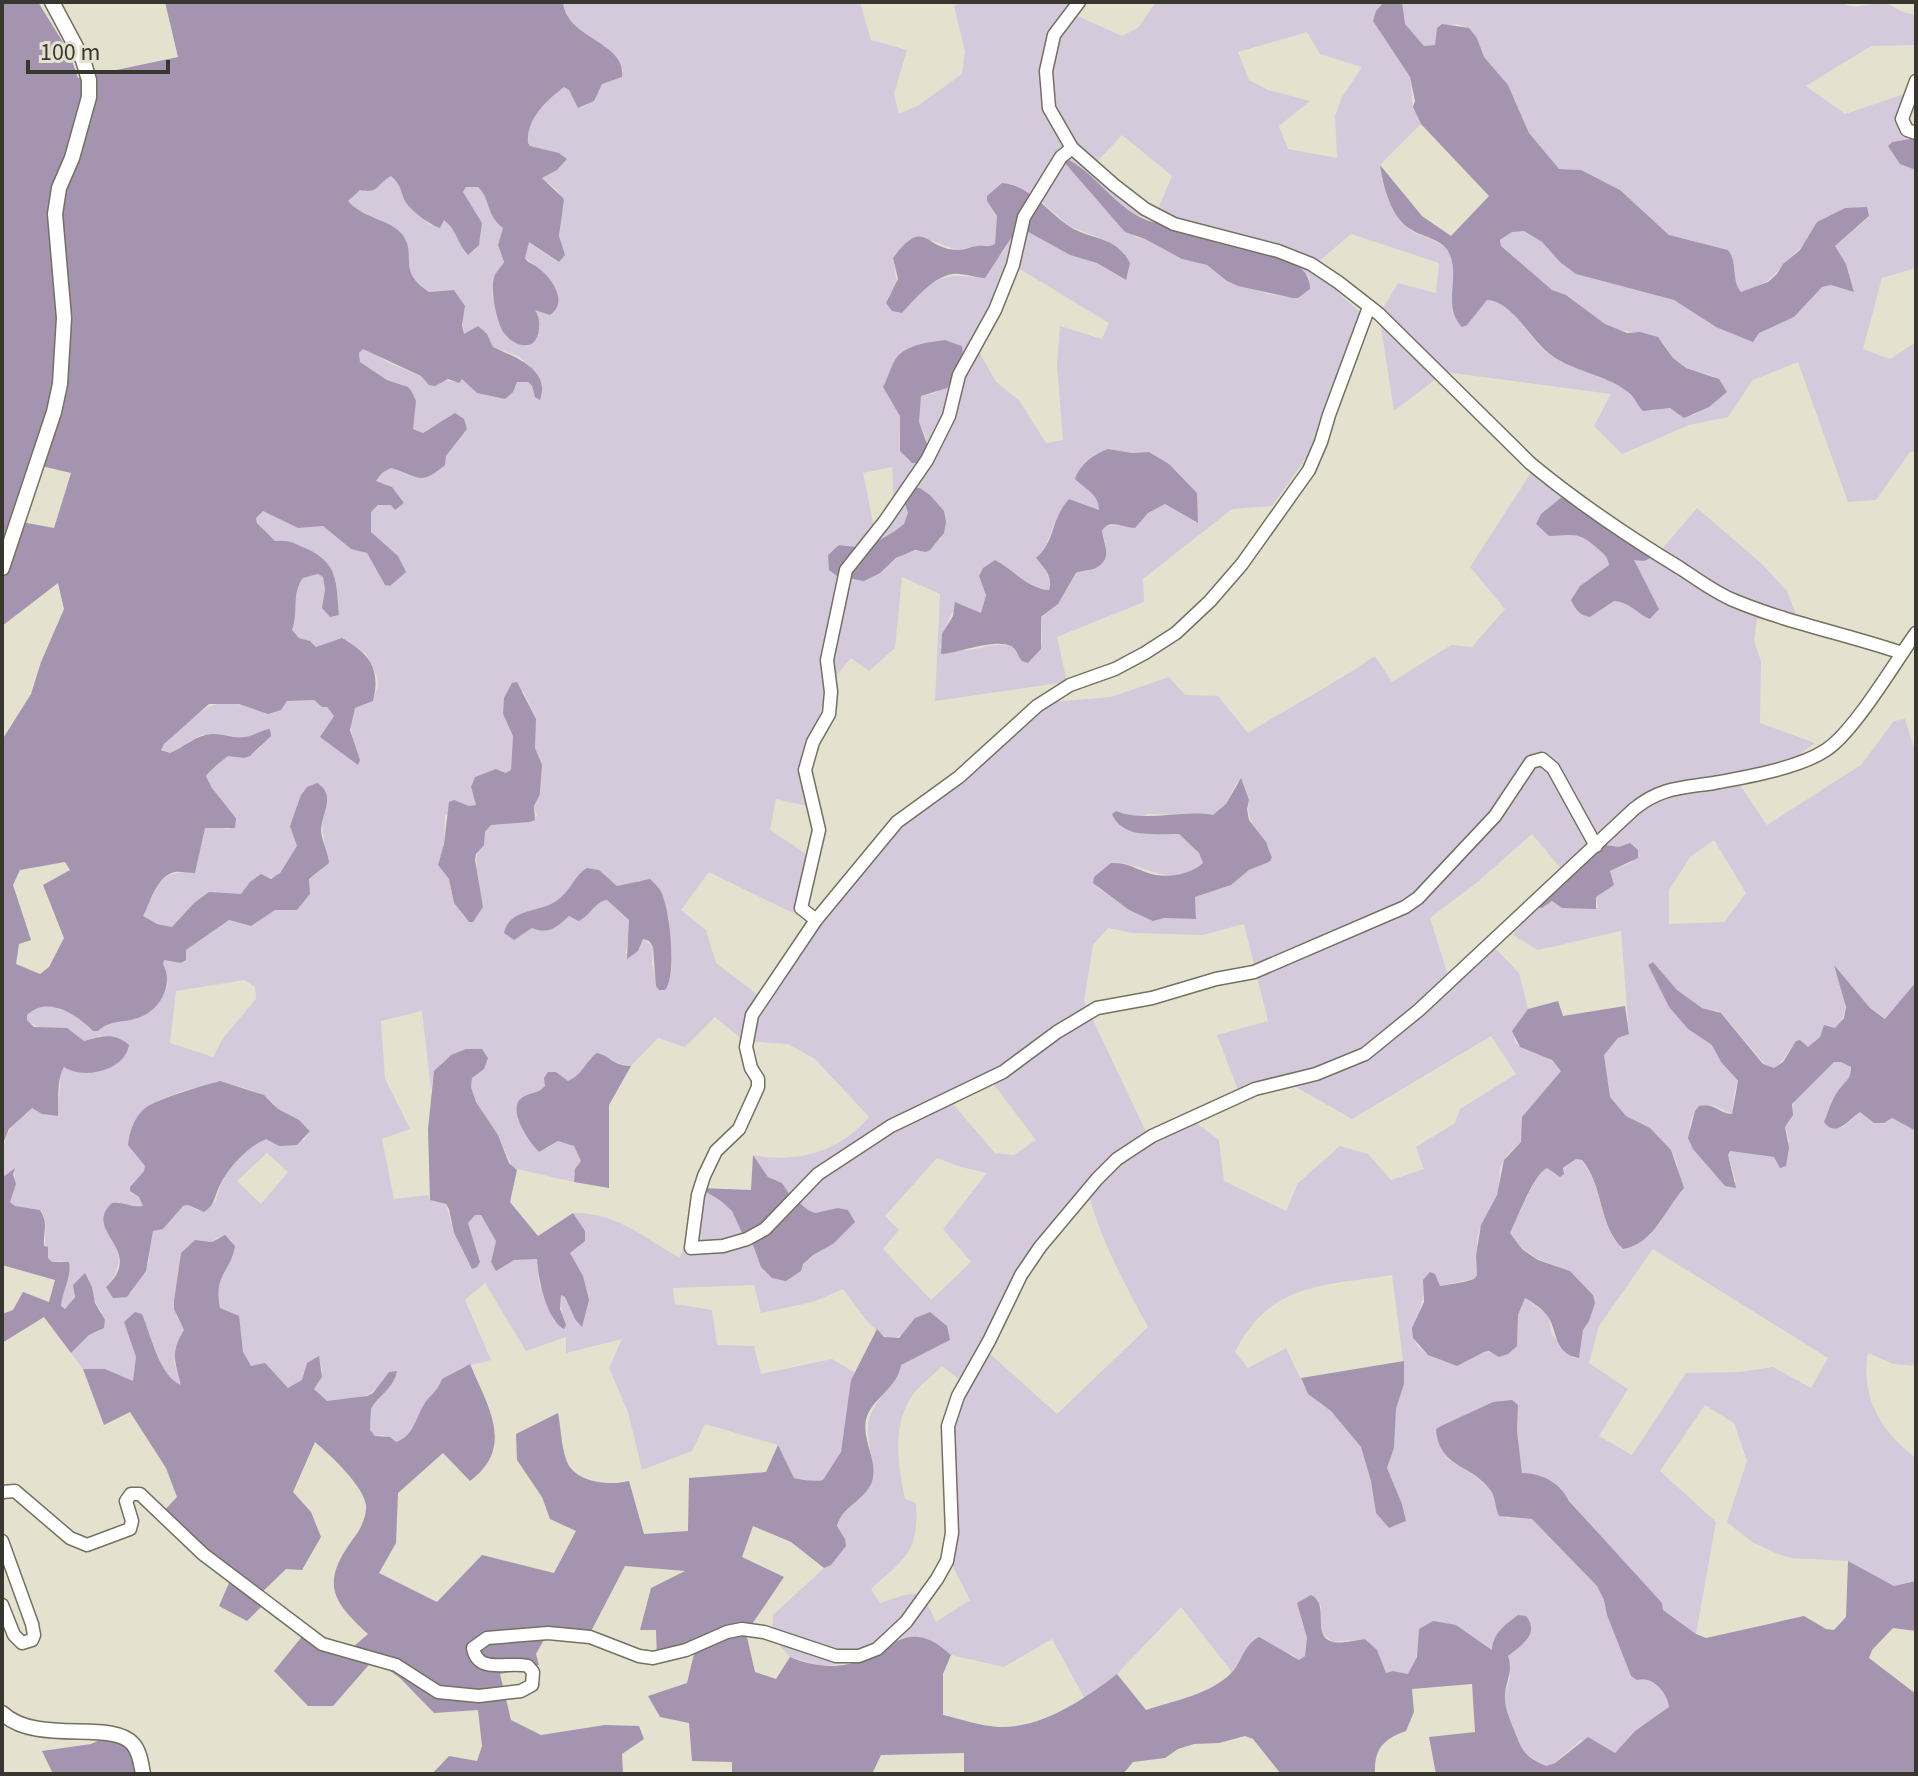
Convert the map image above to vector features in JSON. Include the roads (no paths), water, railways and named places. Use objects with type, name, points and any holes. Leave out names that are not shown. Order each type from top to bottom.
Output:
[{"type":"main road","points":[[2,568],[54,412],[60,384],[64,318],[55,214],[59,188],[72,158],[89,97],[89,80],[83,60],[52,2]]},
{"type":"main road","points":[[2,1713],[16,1722],[48,1731],[114,1733],[122,1736],[135,1747],[143,1774]]},
{"type":"street","points":[[1079,2],[1054,35],[1046,71],[1049,108],[1072,148],[1114,185],[1155,214],[1200,233],[1278,251],[1311,264],[1369,307],[1530,463],[1650,551],[1731,599],[1800,624],[1902,653]]},
{"type":"street","points":[[1916,81],[1902,119],[1907,130],[1916,133]]},
{"type":"street","points":[[816,920],[801,908],[819,830],[805,770],[813,742],[829,714],[831,692],[827,660],[841,583],[851,562],[894,510],[932,451],[949,416],[959,375],[995,310],[1013,265],[1024,217],[1061,157],[1072,148]]},
{"type":"street","points":[[1369,307],[1309,470],[1242,564],[1210,601],[1176,633],[1145,653],[1115,669],[1070,685],[1037,706],[959,777],[897,822],[816,920],[752,1015],[746,1047],[758,1087],[739,1129],[716,1151],[704,1176],[698,1195],[691,1248],[723,1246],[747,1239],[765,1229],[818,1174],[891,1126],[1003,1072],[1057,1032],[1097,1008],[1152,998],[1270,967],[1405,907],[1418,898],[1495,816],[1523,771],[1534,760],[1542,759],[1553,768],[1596,846]]},
{"type":"street","points":[[2,1492],[15,1491],[70,1538],[87,1545],[130,1529],[132,1521],[126,1501],[131,1494],[140,1494],[203,1554],[322,1644],[396,1665],[438,1692],[479,1696],[521,1691],[532,1685],[533,1672],[528,1666],[481,1664],[473,1648],[487,1638],[548,1633],[581,1635],[653,1658],[686,1650],[727,1632],[742,1629],[764,1632],[836,1656],[869,1653],[885,1643],[906,1622],[947,1561],[952,1533],[948,1426],[958,1396],[1021,1275],[1040,1247],[1117,1159],[1152,1136],[1255,1089],[1316,1074],[1365,1054],[1419,1010],[1634,809],[1661,791],[1780,768],[1827,750],[1840,738],[1916,633]]},
{"type":"street","points":[[2,1541],[32,1624],[32,1640],[22,1643],[16,1639],[2,1605]]}]
